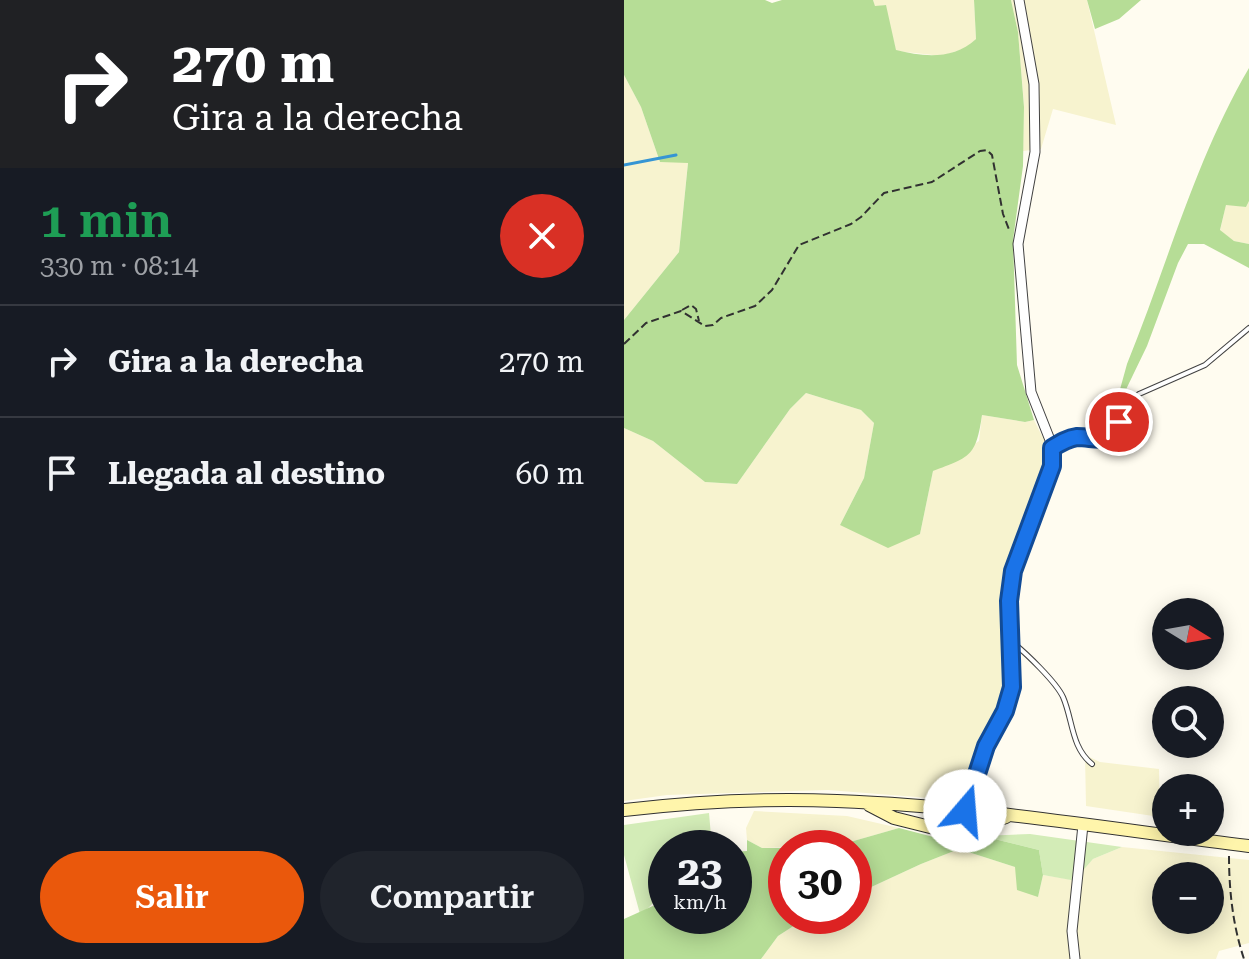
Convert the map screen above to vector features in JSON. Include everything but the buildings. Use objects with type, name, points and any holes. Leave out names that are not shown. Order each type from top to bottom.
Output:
[{"type":"main road","points":[[624,810],[751,800],[862,802],[1009,816],[1249,846]]},
{"type":"main road","points":[[862,802],[894,818],[952,831],[1009,816]]},
{"type":"main road","points":[[952,831],[965,811]]},
{"type":"street","points":[[965,811],[986,746],[1005,711],[1012,687],[1009,601],[1013,571],[1052,466],[1052,448],[1031,392],[1019,240],[1035,152],[1034,84],[1019,0]]},
{"type":"street","points":[[1075,959],[1072,931],[1083,825]]},
{"type":"lane","points":[[1052,448],[1077,437],[1104,440],[1113,436],[1123,413],[1139,394],[1205,365],[1249,328]]},
{"type":"lane","points":[[1012,642],[1053,681],[1062,694],[1078,749],[1092,764]]},
{"type":"path","points":[[681,311],[705,326],[755,306],[772,290],[799,245],[851,224],[884,193],[932,182],[980,151],[987,150],[992,155],[1003,214],[1009,231],[1019,240]]},
{"type":"path","points":[[624,344],[646,323],[691,305],[696,309],[700,323]]},
{"type":"path","points":[[1229,843],[1234,921],[1244,959]]},
{"type":"shaded area","points":[[873,0],[974,0],[976,39],[966,48],[942,56],[896,51],[885,5],[875,7]]},
{"type":"shaded area","points":[[1011,0],[1087,0],[1116,125],[1053,109],[1041,149],[1023,151],[1024,106],[1018,32]]},
{"type":"shaded area","points":[[624,75],[641,107],[660,162],[688,162],[679,252],[624,320]]},
{"type":"shaded area","points":[[1249,201],[1249,244],[1234,241],[1220,231],[1226,204],[1246,207]]},
{"type":"shaded area","points":[[806,393],[861,410],[874,423],[864,478],[840,525],[920,534],[933,471],[979,441],[982,415],[1025,422],[1034,420],[1047,446],[1048,459],[1009,563],[1005,599],[1008,682],[1003,699],[984,733],[965,784],[954,800],[828,790],[667,795],[624,801],[624,428],[653,441],[705,482],[737,484],[790,409]]},
{"type":"shaded area","points":[[1085,755],[1100,762],[1159,769],[1159,774],[1152,774],[1152,816],[1086,806]]},
{"type":"shaded area","points":[[754,811],[847,816],[899,828],[872,836],[872,830],[768,830],[768,848],[762,848],[752,843],[752,830],[746,828]]},
{"type":"shaded area","points":[[1122,847],[1249,860],[1249,943],[1219,951],[1216,959],[761,959],[781,934],[872,934],[872,887],[959,849],[1015,867],[1038,897],[1043,875],[1074,880],[1093,859]]},
{"type":"green space","points":[[624,0],[765,0],[772,3],[782,0],[873,0],[875,6],[886,5],[896,50],[938,55],[958,51],[976,39],[974,0],[1011,0],[1018,32],[1024,107],[1023,166],[1013,240],[1017,365],[1034,420],[1025,422],[982,415],[977,440],[969,454],[933,471],[920,534],[888,548],[840,525],[864,478],[874,423],[861,410],[806,393],[790,409],[737,484],[705,482],[653,441],[624,428],[624,320],[679,252],[688,163],[660,162],[641,107],[624,75]]},
{"type":"green space","points":[[1087,0],[1141,0],[1119,19],[1095,29]]},
{"type":"green space","points":[[1249,68],[1249,201],[1246,207],[1226,205],[1220,230],[1234,241],[1249,244],[1249,268],[1204,244],[1188,244],[1147,346],[1118,406],[1127,364],[1197,176]]},
{"type":"green space","points":[[709,813],[710,830],[648,830],[648,909],[640,914],[624,855],[624,825]]},
{"type":"green space","points":[[899,828],[945,840],[982,836],[1039,850],[1043,875],[1038,897],[1017,890],[1015,867],[959,849],[872,887],[872,836]]},
{"type":"green space","points":[[1030,834],[1122,847],[1093,859],[1074,881],[1043,875],[1039,850],[982,836]]},
{"type":"green space","points":[[752,843],[768,848],[768,934],[781,934],[761,959],[624,959],[624,919],[648,908],[648,934],[752,934]]},
{"type":"waterway","points":[[624,165],[676,155]]},
{"type":"route","points":[[965,811],[986,746],[1005,711],[1012,687],[1009,601],[1013,571],[1052,466],[1052,448],[1077,437],[1104,440],[1116,433],[1119,422]]}]
